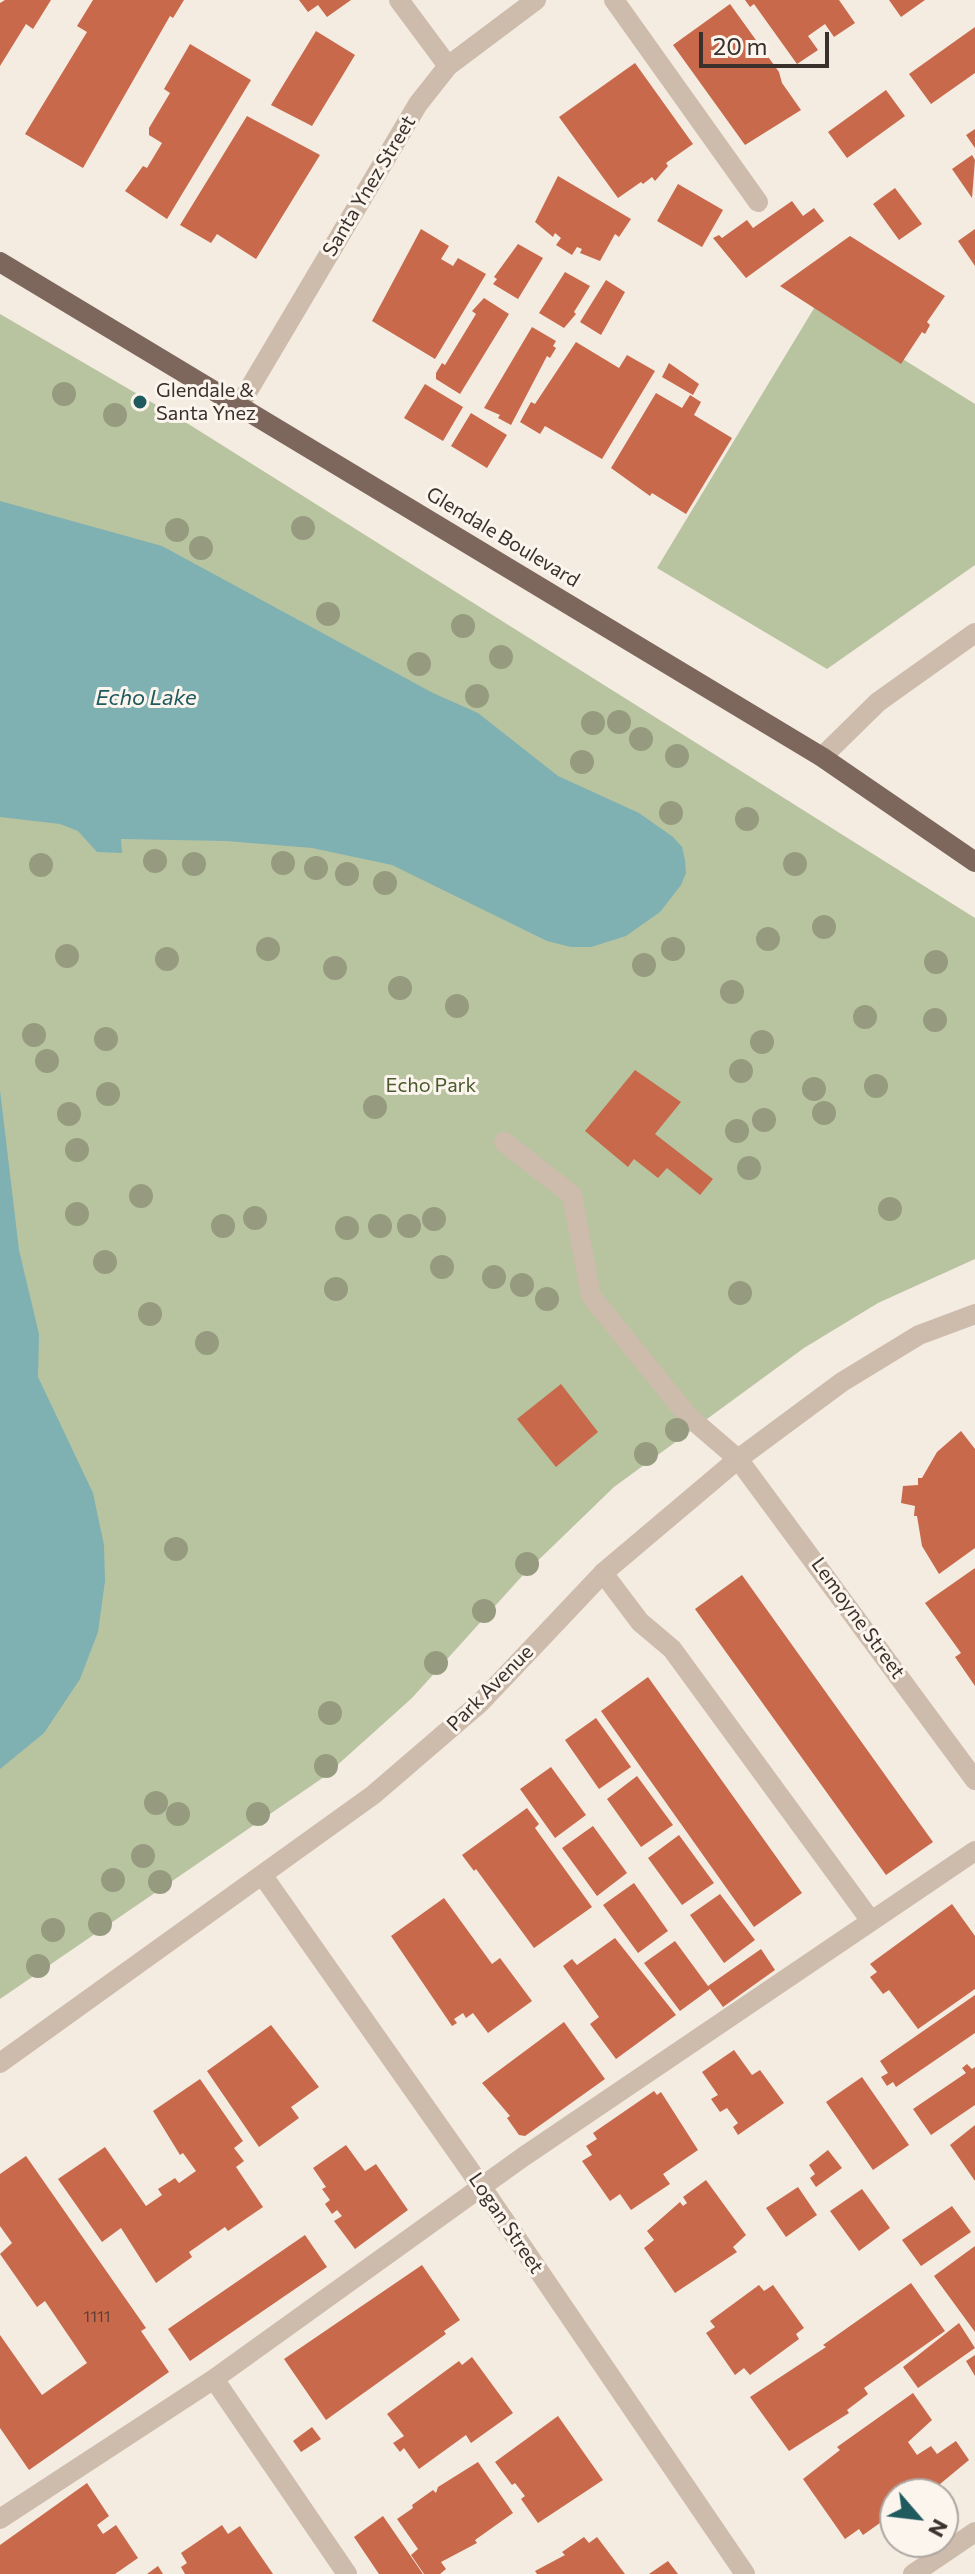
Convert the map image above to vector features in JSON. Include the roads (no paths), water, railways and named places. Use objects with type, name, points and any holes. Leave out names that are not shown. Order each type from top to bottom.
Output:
[{"type":"main road","name":"Glendale Boulevard","points":[[0,262],[822,757],[975,862]]},
{"type":"street","points":[[399,0],[448,66]]},
{"type":"street","name":"Santa Ynez Street","points":[[239,406],[418,104],[448,66],[536,0]]},
{"type":"street","points":[[614,0],[758,202]]},
{"type":"street","points":[[822,757],[878,702],[975,633]]},
{"type":"street","name":"Lemoyne Street","points":[[504,1142],[572,1195],[591,1296],[688,1416],[738,1459],[772,1500],[975,1780]]},
{"type":"street","name":"Park Avenue","points":[[0,2063],[373,1795],[480,1703],[603,1573],[738,1459],[855,1374],[919,1335],[975,1314]]},
{"type":"street","points":[[603,1573],[640,1622],[672,1649],[871,1921]]},
{"type":"street","points":[[0,2519],[214,2379],[481,2186],[975,1851]]},
{"type":"street","name":"Logan Street","points":[[263,1876],[481,2186],[745,2574]]},
{"type":"street","points":[[214,2379],[347,2574]]},
{"type":"street","points":[[913,2574],[975,2532]]},
{"type":"water","name":"Echo Lake","points":[[0,501],[162,546],[433,693],[478,713],[558,776],[639,813],[673,837],[682,847],[685,860],[686,873],[681,885],[660,912],[626,936],[591,947],[571,947],[547,941],[392,865],[312,848],[226,841],[121,839],[122,853],[97,852],[78,831],[60,824],[0,817]]},
{"type":"water","points":[[0,1090],[19,1250],[39,1334],[38,1377],[93,1493],[104,1545],[105,1581],[98,1632],[80,1679],[44,1733],[0,1769]]},
{"type":"place","name":"Glendale & Santa Ynez","points":[[140,402]]},
{"type":"park label","name":"Echo Park","points":[[431,1085]]}]
